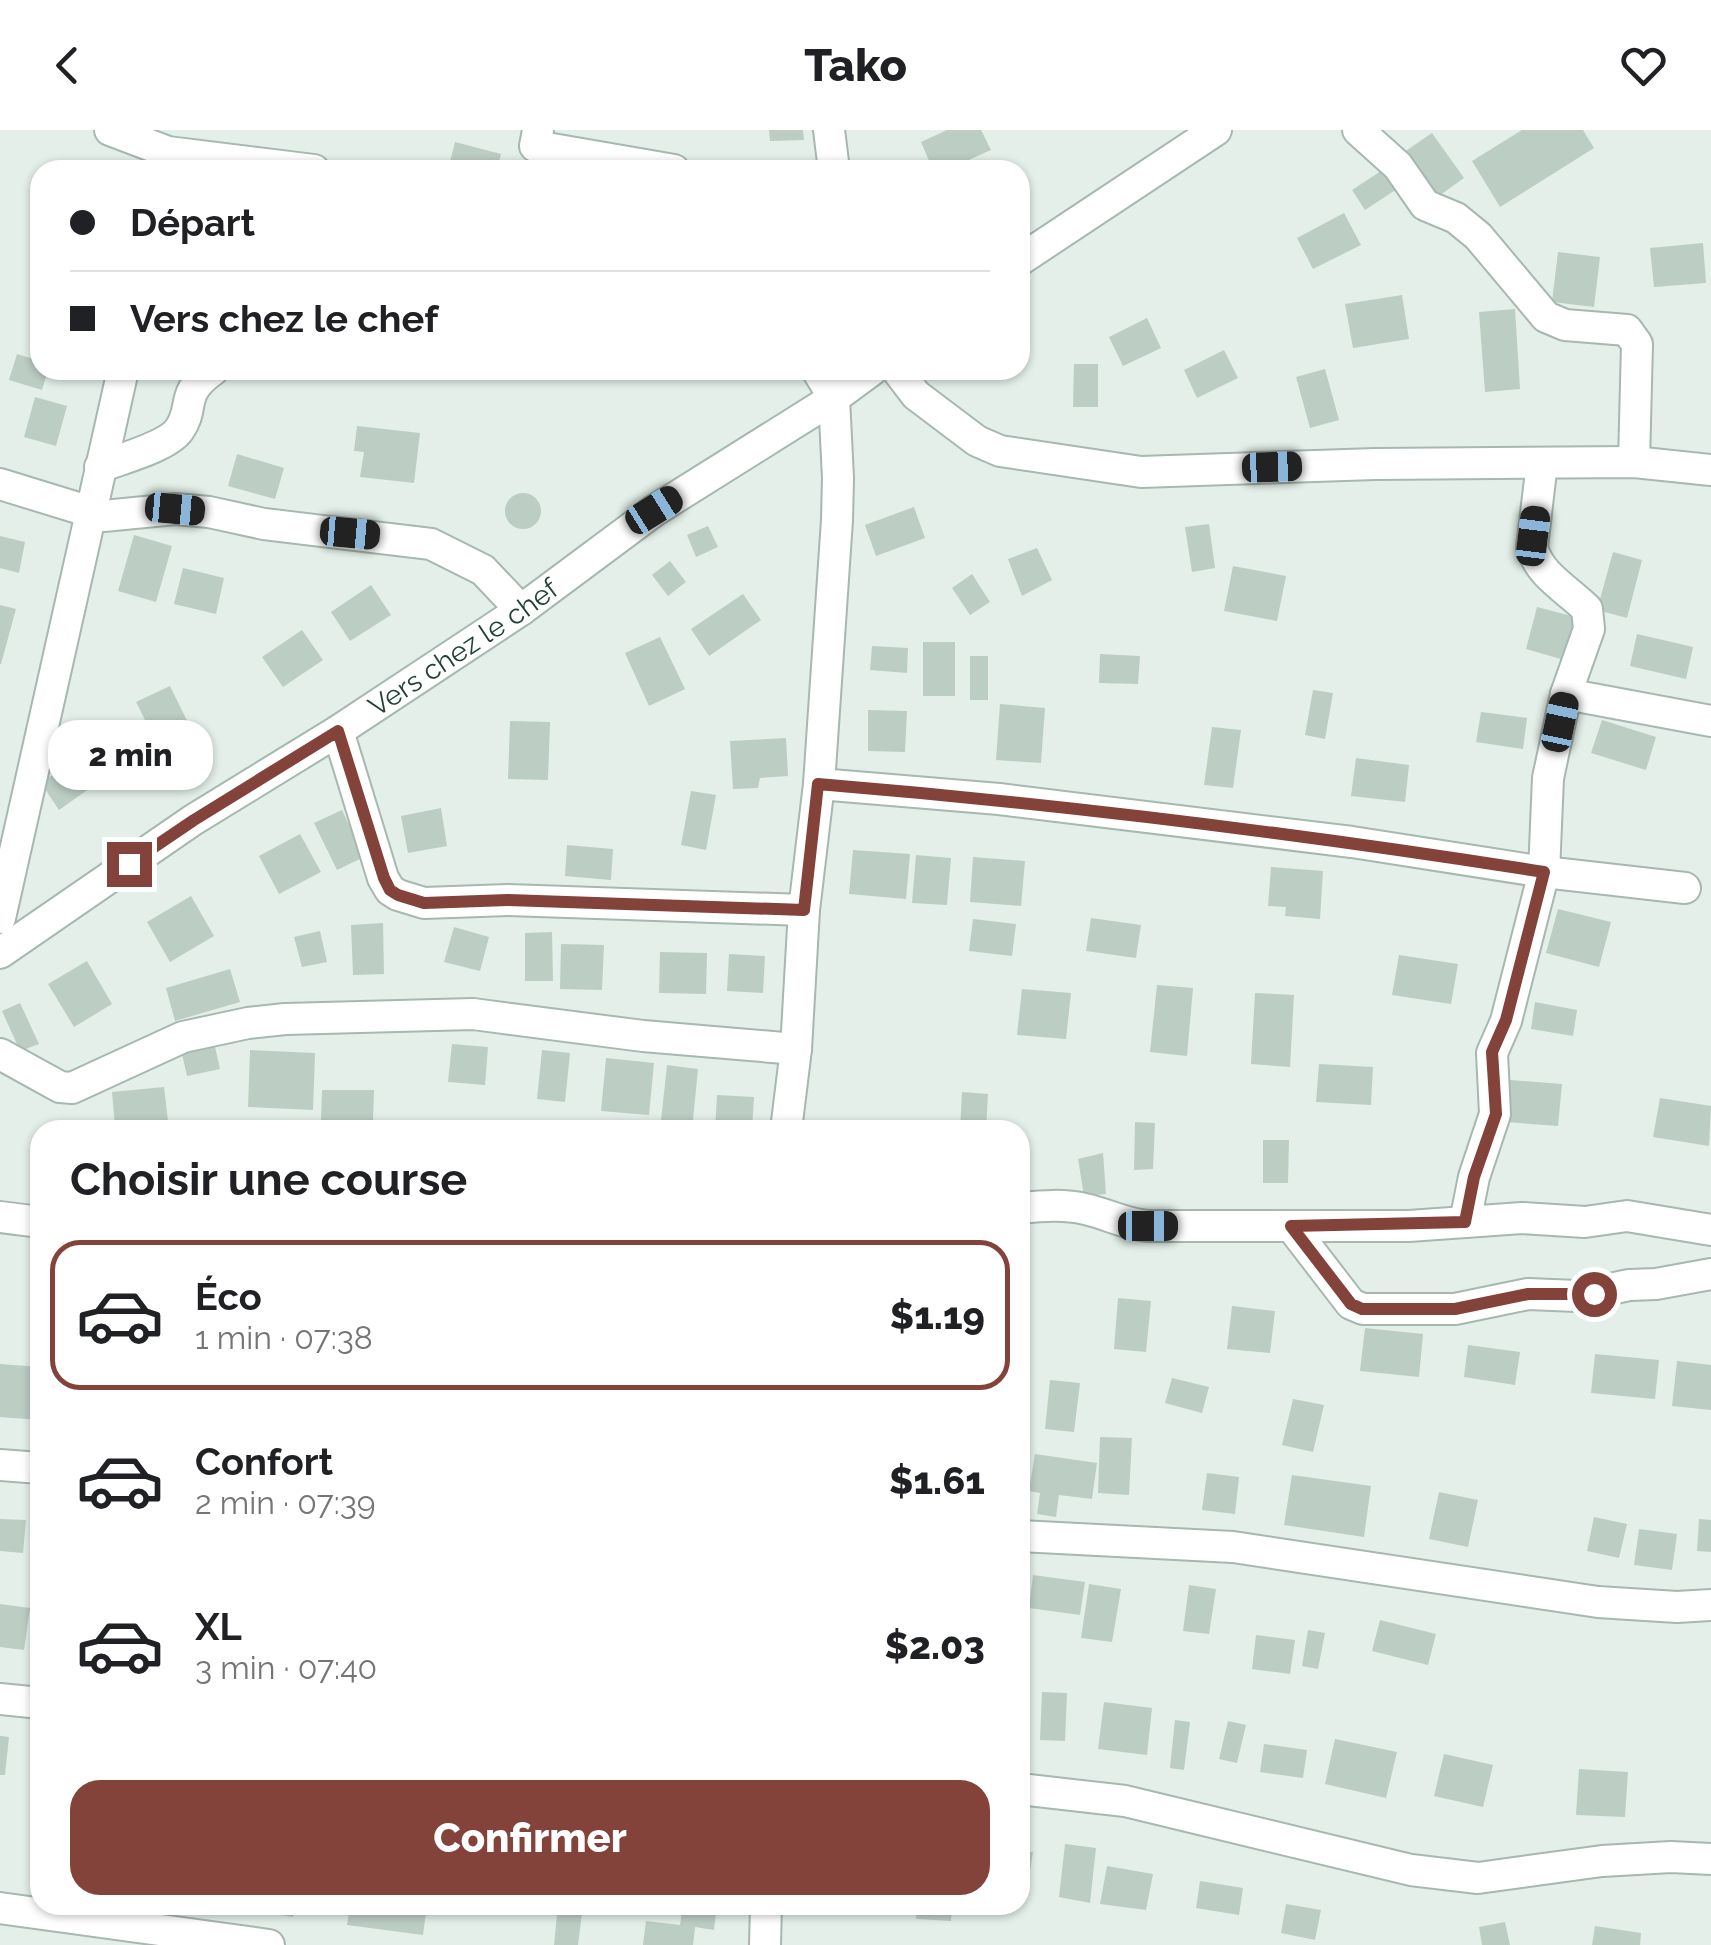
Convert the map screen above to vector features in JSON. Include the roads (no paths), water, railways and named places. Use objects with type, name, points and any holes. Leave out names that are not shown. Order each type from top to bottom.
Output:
[{"type":"street","points":[[110,130],[169,151],[238,160]]},
{"type":"street","points":[[829,130],[833,160]]},
{"type":"street","points":[[1030,253],[1216,130]]},
{"type":"street","points":[[1358,130],[1398,166],[1425,205],[1456,218],[1478,236],[1546,317],[1565,325],[1616,327],[1632,334],[1637,344],[1634,462]]},
{"type":"street","points":[[532,149],[606,160]]},
{"type":"street","points":[[0,918],[121,380]]},
{"type":"street","points":[[100,467],[166,441],[180,429],[190,394],[199,380]]},
{"type":"street","points":[[787,1120],[837,520],[834,398],[823,380]]},
{"type":"street","name":"Vers chez le chef","points":[[0,953],[194,820],[338,731],[520,610],[654,510],[858,380]]},
{"type":"street","points":[[905,380],[916,395],[977,441],[1000,452],[1140,472],[1376,464],[1634,462],[1711,470]]},
{"type":"street","points":[[1465,1222],[1474,1177],[1496,1114],[1492,1052],[1506,1020],[1544,872],[1548,778],[1566,694],[1589,629],[1589,615],[1568,589],[1541,569],[1534,557],[1542,463]]},
{"type":"street","points":[[0,484],[90,514],[175,509],[431,544],[483,570],[520,610]]},
{"type":"street","points":[[1566,694],[1711,721]]},
{"type":"street","points":[[338,731],[384,878],[390,890],[409,900],[804,910]]},
{"type":"street","points":[[818,784],[999,798],[1685,888]]},
{"type":"street","points":[[0,1054],[60,1086],[72,1088],[158,1046],[248,1022],[473,1014],[643,1036],[796,1048]]},
{"type":"street","points":[[1030,1207],[1080,1208],[1123,1224],[1148,1226],[1291,1226],[1522,1218],[1585,1222],[1636,1216],[1711,1230]]},
{"type":"street","points":[[0,1216],[30,1220]]},
{"type":"street","points":[[1291,1226],[1351,1304],[1362,1309],[1455,1309],[1528,1294],[1577,1296],[1711,1274]]},
{"type":"street","points":[[0,1465],[30,1467]]},
{"type":"street","points":[[1030,1537],[1233,1547],[1598,1602],[1711,1605]]},
{"type":"street","points":[[0,1699],[30,1702]]},
{"type":"street","points":[[1030,1789],[1126,1801],[1411,1870],[1478,1878],[1602,1861],[1711,1858]]},
{"type":"street","points":[[0,1908],[30,1912]]},
{"type":"street","points":[[51,1915],[270,1945]]},
{"type":"street","points":[[765,1945],[766,1915]]}]
